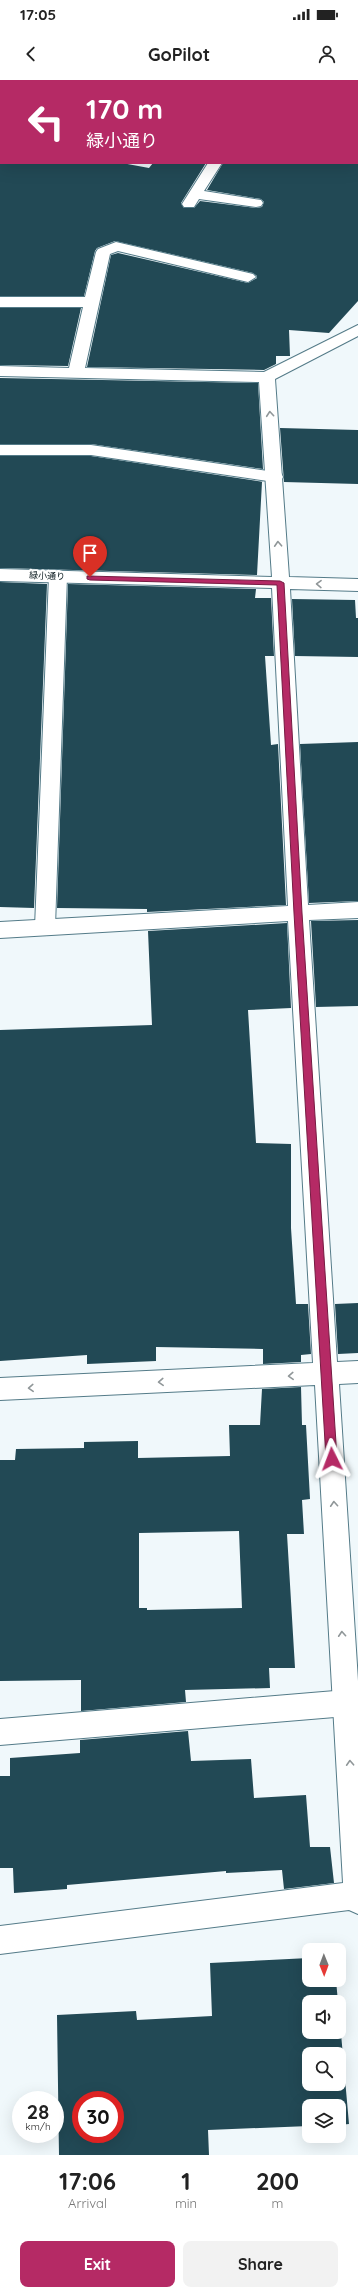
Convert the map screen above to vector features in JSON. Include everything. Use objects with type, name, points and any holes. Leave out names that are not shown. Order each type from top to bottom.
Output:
[{"type":"street","points":[[187,206],[214,164]]},
{"type":"street","points":[[195,194],[256,203]]},
{"type":"street","points":[[76,373],[103,252],[116,246],[248,277]]},
{"type":"street","points":[[0,302],[92,302]]},
{"type":"street","points":[[0,371],[267,377],[358,330]]},
{"type":"street","points":[[267,377],[275,477],[298,913],[358,1900]]},
{"type":"street","points":[[0,450],[91,450],[275,477]]},
{"type":"street","name":"緑小通り","points":[[0,575],[358,585]]},
{"type":"street","points":[[45,928],[58,576]]},
{"type":"street","points":[[0,930],[358,910]]},
{"type":"street","points":[[0,1389],[358,1372]]},
{"type":"street","points":[[0,1732],[347,1703]]},
{"type":"street","points":[[0,1940],[358,1895]]},
{"type":"building","points":[[0,164],[127,164],[149,168],[152,164],[205,164],[181,203],[184,208],[194,208],[200,201],[256,208],[262,207],[264,202],[261,199],[207,190],[222,164],[358,164],[358,301],[329,333],[289,330],[290,356],[276,356],[276,364],[264,370],[87,367],[111,255],[118,253],[248,283],[257,278],[257,276],[253,273],[115,241],[97,248],[95,251],[84,296],[0,296]]},
{"type":"building","points":[[0,308],[81,308],[68,366],[0,365]]},
{"type":"building","points":[[0,378],[258,383],[263,469],[91,444],[0,444]]},
{"type":"building","points":[[280,428],[358,430],[358,484],[284,482]]},
{"type":"building","points":[[0,456],[91,456],[264,482],[262,482],[257,575],[0,568]]},
{"type":"building","points":[[0,582],[47,584],[34,908],[0,907]]},
{"type":"building","points":[[68,584],[256,589],[255,598],[271,598],[274,656],[265,656],[271,745],[278,744],[286,905],[147,912],[147,909],[57,908]]},
{"type":"building","points":[[292,599],[355,600],[356,618],[358,618],[358,657],[295,656]]},
{"type":"building","points":[[358,742],[358,901],[309,903],[300,744]]},
{"type":"building","points":[[358,920],[358,1006],[316,1007],[311,921]]},
{"type":"building","points":[[287,923],[291,1008],[248,1010],[256,1143],[291,1144],[291,1228],[296,1304],[308,1304],[311,1354],[301,1355],[301,1362],[263,1364],[263,1349],[156,1347],[156,1361],[87,1364],[87,1355],[0,1361],[0,1030],[152,1025],[148,931]]},
{"type":"building","points":[[358,1303],[358,1353],[338,1354],[335,1304]]},
{"type":"building","points":[[301,1387],[302,1425],[306,1425],[310,1499],[302,1500],[304,1534],[287,1534],[295,1668],[269,1668],[270,1688],[185,1690],[186,1702],[81,1711],[81,1680],[0,1681],[0,1460],[15,1460],[16,1449],[84,1448],[84,1442],[138,1441],[138,1458],[230,1456],[229,1425],[260,1425],[262,1389]],"holes":[[[239,1531],[242,1608],[147,1610],[147,1608],[139,1608],[139,1533]]]},
{"type":"building","points":[[188,1731],[191,1761],[251,1759],[254,1798],[306,1795],[310,1847],[330,1847],[334,1883],[284,1889],[282,1870],[226,1873],[226,1871],[67,1885],[67,1889],[14,1893],[13,1868],[0,1868],[0,1776],[10,1776],[10,1758],[80,1753],[80,1740]]},
{"type":"building","points":[[302,1958],[302,1987],[337,1987],[337,1995],[302,1995],[302,2039],[341,2039],[342,2047],[302,2047],[302,2091],[346,2090],[349,2124],[346,2124],[346,2099],[302,2099],[302,2126],[208,2130],[209,2155],[59,2155],[59,2143],[64,2143],[64,2091],[58,2091],[57,2015],[136,2011],[137,2020],[212,2016],[210,1963]]},
{"type":"route","points":[[90,577],[280,583],[298,913],[332,1459]]}]
